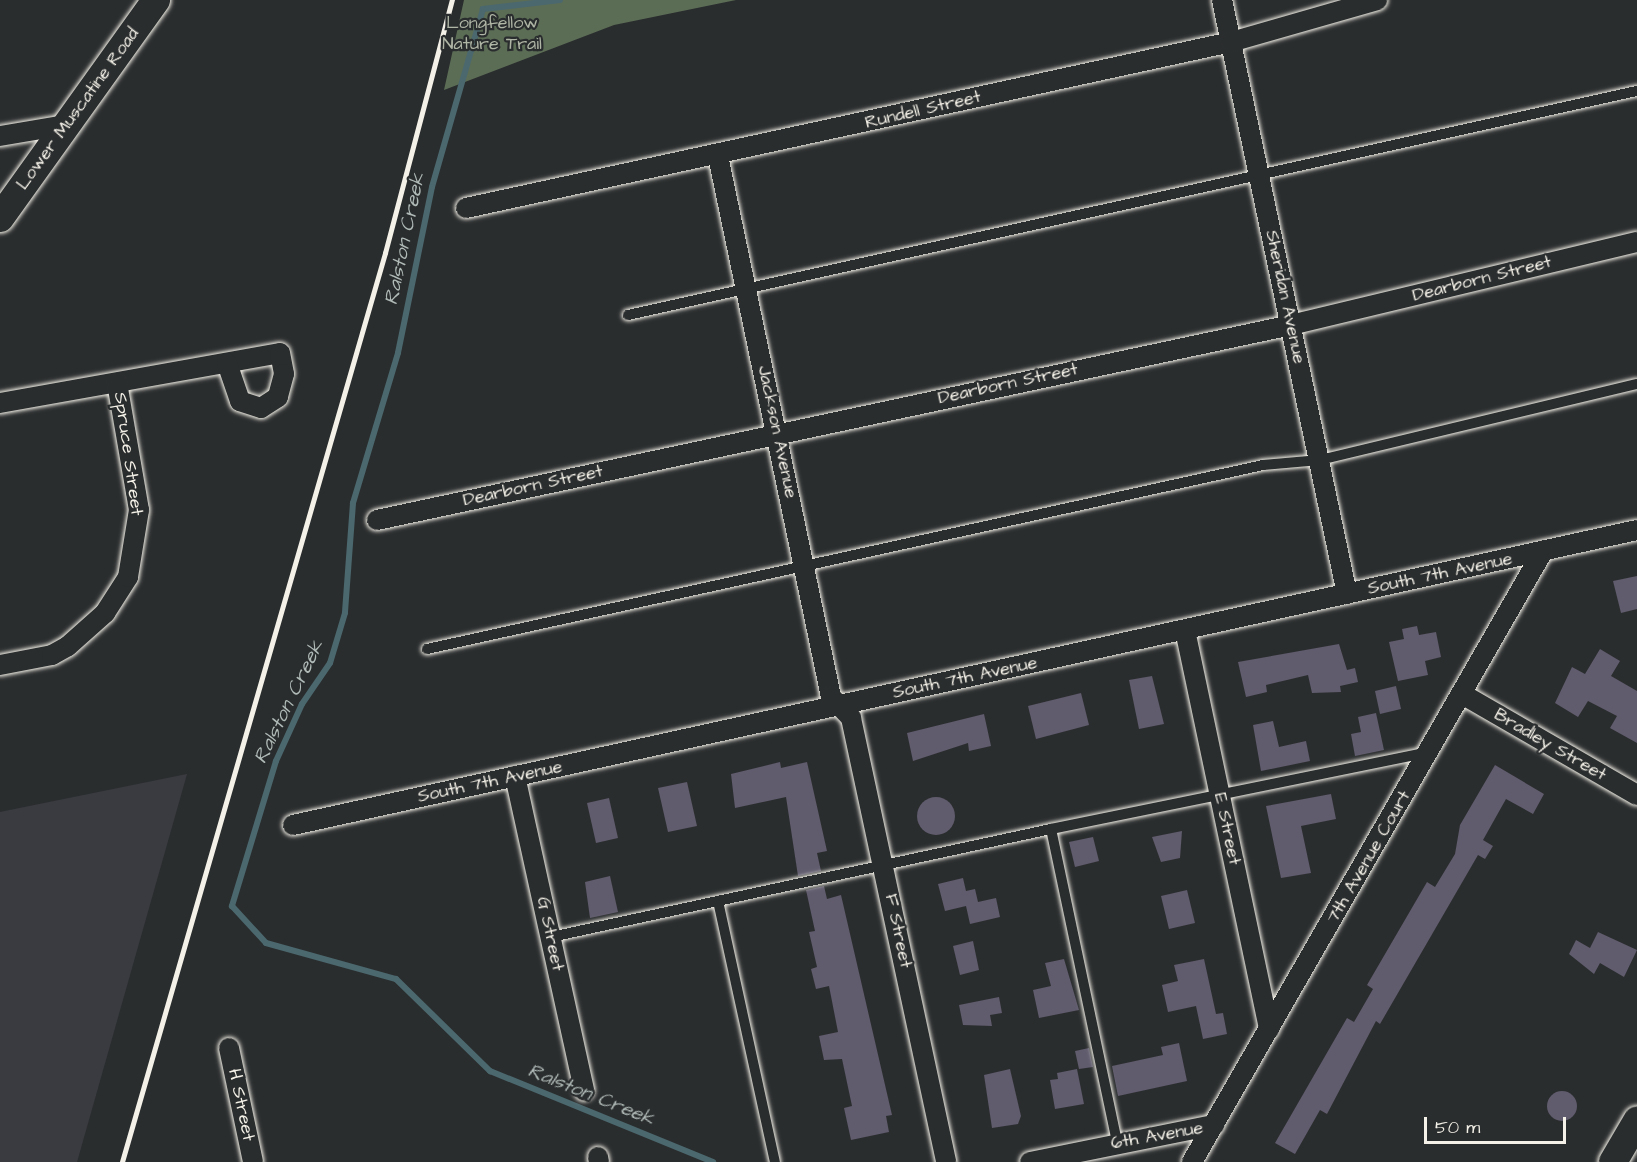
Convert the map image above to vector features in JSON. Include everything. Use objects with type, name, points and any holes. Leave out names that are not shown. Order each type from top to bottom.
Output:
[{"type":"main road","name":"Lower Muscatine Road","points":[[0,218],[156,0]]},
{"type":"main road","points":[[1613,1162],[1637,1121]]},
{"type":"street","name":"Sheridan Avenue","points":[[1222,0],[1347,594]]},
{"type":"street","name":"Rundell Street","points":[[466,208],[718,156],[1232,42],[1377,0]]},
{"type":"street","points":[[0,136],[65,125]]},
{"type":"street","name":"Jackson Avenue","points":[[718,156],[778,432],[831,697],[840,705]]},
{"type":"street","name":"Dearborn Street","points":[[377,520],[778,432],[1291,325],[1637,242]]},
{"type":"street","points":[[0,403],[227,363]]},
{"type":"street","name":"Spruce Street","points":[[0,665],[52,655],[68,646],[105,613],[128,577],[139,510],[117,383]]},
{"type":"street","name":"South 7th Avenue","points":[[293,825],[1637,530]]},
{"type":"street","name":"7th Avenue Court","points":[[1192,1162],[1432,751],[1544,551]]},
{"type":"street","name":"E Street","points":[[1185,630],[1269,1029]]},
{"type":"street","name":"Bradley Street","points":[[1462,694],[1636,793]]},
{"type":"street","name":"F Street","points":[[840,705],[851,718],[946,1162]]},
{"type":"street","name":"G Street","points":[[516,776],[584,1091]]},
{"type":"street","name":"H Street","points":[[229,1048],[253,1162]]},
{"type":"street","name":"6th Avenue","points":[[1030,1162],[1117,1142],[1214,1125]]},
{"type":"lane","points":[[628,315],[1260,178],[1637,91]]},
{"type":"lane","points":[[427,649],[805,568],[1263,465],[1320,460],[1637,384]]},
{"type":"lane","points":[[551,937],[1052,829],[1432,751]]},
{"type":"lane","points":[[1052,829],[1117,1142]]},
{"type":"lane","points":[[718,901],[776,1162]]},
{"type":"shaded area","points":[[187,774],[77,1162],[0,1162],[0,812]]},
{"type":"green space","name":"Longfellow Nature Trail","points":[[464,0],[736,0],[614,25],[444,90]]},
{"type":"building","points":[[1637,576],[1637,609],[1621,613],[1613,581]]},
{"type":"building","points":[[1417,626],[1419,635],[1436,632],[1441,657],[1425,661],[1428,675],[1398,681],[1389,642],[1404,639],[1402,629]]},
{"type":"building","points":[[1339,644],[1347,670],[1355,668],[1358,682],[1340,686],[1341,692],[1312,693],[1308,675],[1266,685],[1267,692],[1246,697],[1238,662]]},
{"type":"building","points":[[1600,649],[1620,661],[1611,676],[1637,691],[1637,743],[1610,728],[1617,716],[1588,701],[1578,717],[1555,703],[1572,667],[1585,674]]},
{"type":"building","points":[[1152,676],[1164,724],[1139,729],[1129,680]]},
{"type":"building","points":[[1396,686],[1401,709],[1380,714],[1375,691]]},
{"type":"building","points":[[1081,693],[1089,725],[1036,739],[1028,706]]},
{"type":"building","points":[[1376,713],[1384,750],[1355,756],[1351,734],[1361,732],[1358,717]]},
{"type":"building","points":[[984,714],[991,746],[969,751],[968,743],[913,761],[907,733]]},
{"type":"building","points":[[1273,721],[1279,747],[1306,741],[1310,761],[1261,771],[1253,725]]},
{"type":"building","points":[[780,762],[781,768],[807,762],[827,851],[817,853],[821,871],[798,876],[786,797],[735,808],[731,774]]},
{"type":"building","points":[[1495,765],[1544,794],[1533,814],[1506,799],[1483,840],[1493,846],[1485,859],[1478,855],[1380,1024],[1376,1021],[1327,1114],[1320,1110],[1295,1154],[1275,1143],[1347,1018],[1354,1022],[1373,989],[1367,985],[1427,882],[1435,887],[1455,854],[1460,825]]},
{"type":"building","points":[[687,782],[697,826],[668,832],[658,788]]},
{"type":"building","points":[[1331,794],[1336,819],[1301,826],[1311,873],[1281,878],[1266,806]]},
{"type":"building","points":[[936,797],[943,798],[949,803],[954,809],[954,823],[949,829],[943,834],[936,835],[929,834],[923,829],[918,823],[917,816],[918,809],[923,803],[929,798]]},
{"type":"building","points":[[609,798],[618,838],[596,843],[587,803]]},
{"type":"building","points":[[1182,831],[1180,858],[1161,862],[1152,837]]},
{"type":"building","points":[[1093,837],[1099,861],[1075,867],[1069,842]]},
{"type":"building","points":[[610,876],[618,912],[590,918],[585,882]]},
{"type":"building","points":[[963,878],[966,891],[975,889],[978,902],[996,898],[1000,917],[970,924],[966,906],[945,911],[938,884]]},
{"type":"building","points":[[824,886],[827,899],[841,895],[892,1115],[886,1116],[889,1132],[851,1140],[844,1108],[852,1106],[842,1059],[824,1060],[819,1036],[838,1032],[829,986],[816,989],[811,969],[817,967],[809,932],[815,931],[806,890]]},
{"type":"building","points":[[1187,890],[1195,923],[1169,929],[1161,896]]},
{"type":"building","points":[[1598,932],[1637,950],[1624,977],[1600,963],[1594,974],[1569,954],[1576,940],[1590,948]]},
{"type":"building","points":[[973,941],[979,970],[960,975],[953,946]]},
{"type":"building","points":[[1064,959],[1079,1010],[1039,1018],[1033,990],[1051,986],[1045,963]]},
{"type":"building","points":[[1204,959],[1216,1014],[1223,1013],[1227,1034],[1203,1039],[1196,1006],[1168,1012],[1162,985],[1178,981],[1174,965]]},
{"type":"building","points":[[999,997],[1002,1013],[990,1015],[992,1026],[963,1025],[959,1005]]},
{"type":"building","points":[[1179,1043],[1187,1081],[1118,1096],[1112,1066],[1163,1055],[1161,1047]]},
{"type":"building","points":[[1089,1048],[1093,1067],[1079,1069],[1075,1051]]},
{"type":"building","points":[[1010,1069],[1021,1116],[1018,1124],[992,1128],[984,1075]]},
{"type":"building","points":[[1077,1069],[1084,1104],[1055,1109],[1050,1080],[1058,1079],[1057,1073]]},
{"type":"building","points":[[1562,1091],[1568,1092],[1576,1100],[1576,1112],[1568,1120],[1562,1121],[1556,1120],[1548,1112],[1547,1106],[1548,1100],[1556,1092]]},
{"type":"waterway","name":"Ralston Creek","points":[[560,0],[483,9],[432,187],[398,353],[353,503],[345,613],[330,663],[302,704],[276,761],[232,906],[266,943],[396,979],[490,1071],[713,1162]]},
{"type":"railway","points":[[122,1162],[385,253],[452,0]]}]
